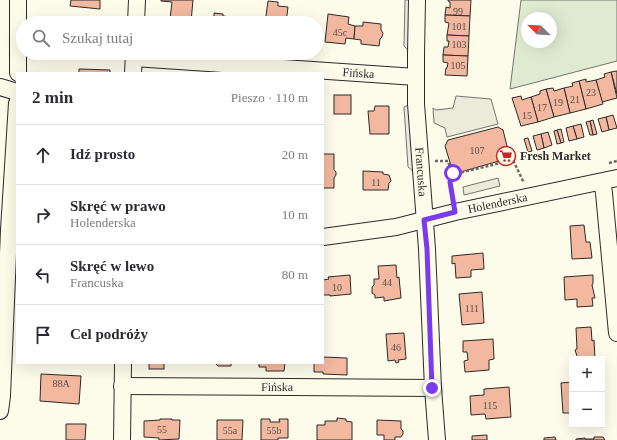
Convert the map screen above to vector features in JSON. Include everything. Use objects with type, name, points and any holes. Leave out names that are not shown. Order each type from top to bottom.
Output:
[{"type":"street","points":[[18,0],[18,16]]},
{"type":"street","points":[[137,16],[138,0]]},
{"type":"street","name":"Francuska","points":[[417,0],[416,77],[418,136],[427,249],[432,388],[437,440]]},
{"type":"street","points":[[18,60],[18,72]]},
{"type":"street","name":"Fińska","points":[[134,61],[416,77]]},
{"type":"street","points":[[0,87],[16,92]]},
{"type":"street","points":[[1,401],[16,119]]},
{"type":"street","name":"Holenderska","points":[[324,237],[364,232],[609,180],[617,333]]},
{"type":"street","points":[[122,440],[123,364]]},
{"type":"street","name":"Fińska","points":[[122,386],[432,388]]},
{"type":"path","points":[[509,158],[513,160],[524,184],[527,197]]},
{"type":"path","points":[[431,161],[448,161],[450,168],[448,170],[457,176],[459,173],[513,160]]},
{"type":"path","points":[[453,172],[450,182],[455,212]]},
{"type":"green space","points":[[521,0],[617,0],[617,61],[510,89]]},
{"type":"shaded area","points":[[405,0],[411,0],[409,51],[404,46]]},
{"type":"shaded area","points":[[456,96],[491,99],[498,124],[447,137],[445,128],[434,123],[433,108],[436,110],[453,108]]},
{"type":"shaded area","points":[[410,104],[414,172],[408,167],[404,107]]},
{"type":"shaded area","points":[[498,178],[500,186],[464,195],[463,187]]},
{"type":"building","points":[[71,0],[100,0],[100,9],[70,6]]},
{"type":"building","points":[[193,0],[192,16],[170,16],[172,2],[161,1]]},
{"type":"building","points":[[448,0],[471,0],[470,16],[445,15],[446,7],[450,8],[450,2]]},
{"type":"building","points":[[268,1],[278,2],[278,6],[288,7],[287,16],[266,16]]},
{"type":"building","points":[[214,13],[223,14],[223,16],[214,16]]},
{"type":"building","points":[[328,14],[349,17],[348,24],[355,26],[354,39],[346,38],[345,44],[325,42]]},
{"type":"building","points":[[445,15],[470,16],[469,36],[447,35],[449,23],[445,22]]},
{"type":"building","points":[[363,22],[381,24],[381,30],[383,33],[379,46],[361,44],[361,40],[354,39],[355,26],[363,26]]},
{"type":"building","points":[[447,35],[469,36],[468,56],[443,55],[444,47],[448,47],[449,41],[447,41]]},
{"type":"building","points":[[443,55],[468,56],[467,76],[445,75],[448,63],[443,62]]},
{"type":"building","points":[[79,69],[110,70],[110,72],[79,72]]},
{"type":"building","points":[[617,71],[617,94],[611,72]]},
{"type":"building","points":[[611,72],[617,98],[602,102],[596,80],[605,77],[604,74]]},
{"type":"building","points":[[586,79],[586,82],[596,80],[603,104],[586,109],[579,81]]},
{"type":"building","points":[[579,81],[586,109],[570,113],[564,88],[573,86],[572,83]]},
{"type":"building","points":[[553,88],[554,91],[564,88],[570,113],[554,117],[546,89]]},
{"type":"building","points":[[546,89],[554,117],[538,122],[531,97],[540,94],[540,91]]},
{"type":"building","points":[[334,95],[351,95],[351,114],[334,114]]},
{"type":"building","points":[[521,96],[522,100],[531,97],[538,122],[521,126],[512,98]]},
{"type":"building","points":[[375,106],[389,106],[389,134],[370,134],[368,111],[374,111]]},
{"type":"building","points":[[613,115],[617,128],[609,130],[606,117]]},
{"type":"building","points":[[606,117],[609,130],[602,132],[598,119]]},
{"type":"building","points":[[593,120],[597,134],[593,135],[590,121]]},
{"type":"building","points":[[590,121],[593,135],[590,135],[586,122]]},
{"type":"building","points":[[581,124],[584,137],[577,139],[573,126]]},
{"type":"building","points":[[573,126],[577,139],[569,141],[566,128]]},
{"type":"building","points":[[498,127],[503,130],[509,154],[511,155],[508,160],[506,159],[457,173],[451,170],[452,169],[445,146],[448,140]]},
{"type":"building","points":[[561,129],[564,142],[561,143],[557,130]]},
{"type":"building","points":[[557,130],[561,143],[557,144],[554,131]]},
{"type":"building","points":[[548,132],[552,145],[544,148],[541,134]]},
{"type":"building","points":[[541,134],[544,148],[537,150],[533,136]]},
{"type":"building","points":[[528,138],[532,151],[528,152],[524,139]]},
{"type":"building","points":[[324,154],[334,154],[334,170],[336,175],[334,178],[334,188],[324,188]]},
{"type":"building","points":[[363,171],[383,172],[383,174],[389,175],[391,181],[389,183],[388,190],[363,190]]},
{"type":"building","points":[[584,225],[586,242],[590,242],[592,258],[572,259],[570,226]]},
{"type":"building","points":[[483,253],[484,269],[471,270],[471,277],[456,278],[455,263],[452,264],[452,256]]},
{"type":"building","points":[[396,265],[401,298],[384,301],[384,297],[375,298],[375,295],[372,293],[372,287],[374,285],[374,279],[379,279],[378,266]]},
{"type":"building","points":[[350,275],[351,294],[330,296],[324,295],[324,280],[329,279],[328,277]]},
{"type":"building","points":[[593,275],[592,285],[595,298],[592,298],[593,306],[577,307],[577,299],[565,300],[564,277]]},
{"type":"building","points":[[482,292],[484,323],[462,325],[459,294]]},
{"type":"building","points":[[591,327],[592,341],[594,340],[595,356],[577,356],[575,350],[577,349],[576,328]]},
{"type":"building","points":[[404,333],[406,359],[398,360],[399,362],[396,363],[395,360],[388,361],[386,334]]},
{"type":"building","points":[[493,339],[494,359],[489,360],[489,370],[465,372],[464,361],[468,360],[467,352],[463,352],[463,341]]},
{"type":"building","points":[[324,357],[347,358],[347,375],[314,372],[314,364],[324,364]]},
{"type":"building","points":[[149,364],[164,364],[164,369],[149,369]]},
{"type":"building","points":[[216,364],[231,364],[231,366],[218,366]]},
{"type":"building","points":[[259,364],[285,364],[284,371],[266,371],[266,367],[259,367]]},
{"type":"building","points":[[41,374],[81,376],[79,404],[40,401]]},
{"type":"building","points":[[569,382],[569,413],[563,413],[561,383]]},
{"type":"building","points":[[509,387],[511,417],[486,419],[485,414],[471,415],[470,396],[484,395],[484,389]]},
{"type":"building","points":[[337,418],[346,419],[346,421],[352,422],[352,440],[317,440],[317,425],[325,425],[325,421],[337,421]]},
{"type":"building","points":[[160,419],[180,420],[179,439],[159,440],[159,438],[144,437],[144,421]]},
{"type":"building","points":[[261,419],[270,419],[270,422],[280,422],[279,419],[288,419],[288,438],[278,438],[278,440],[261,440]]},
{"type":"building","points":[[217,420],[243,420],[242,440],[217,440]]},
{"type":"building","points":[[377,420],[401,421],[401,429],[403,434],[401,437],[395,437],[395,440],[384,440],[384,435],[377,435]]},
{"type":"building","points":[[66,424],[86,424],[85,440],[66,440]]},
{"type":"building","points":[[487,435],[487,440],[472,440],[472,436]]},
{"type":"building","points":[[555,437],[556,440],[544,440],[544,438]]},
{"type":"building","points":[[594,437],[603,437],[605,440],[576,440],[585,438],[594,439]]},
{"type":"place","name":"Fresh Market","points":[[506,156]]},
{"type":"route","points":[[432,388],[427,249],[424,220],[455,212],[450,182],[453,173]]}]
